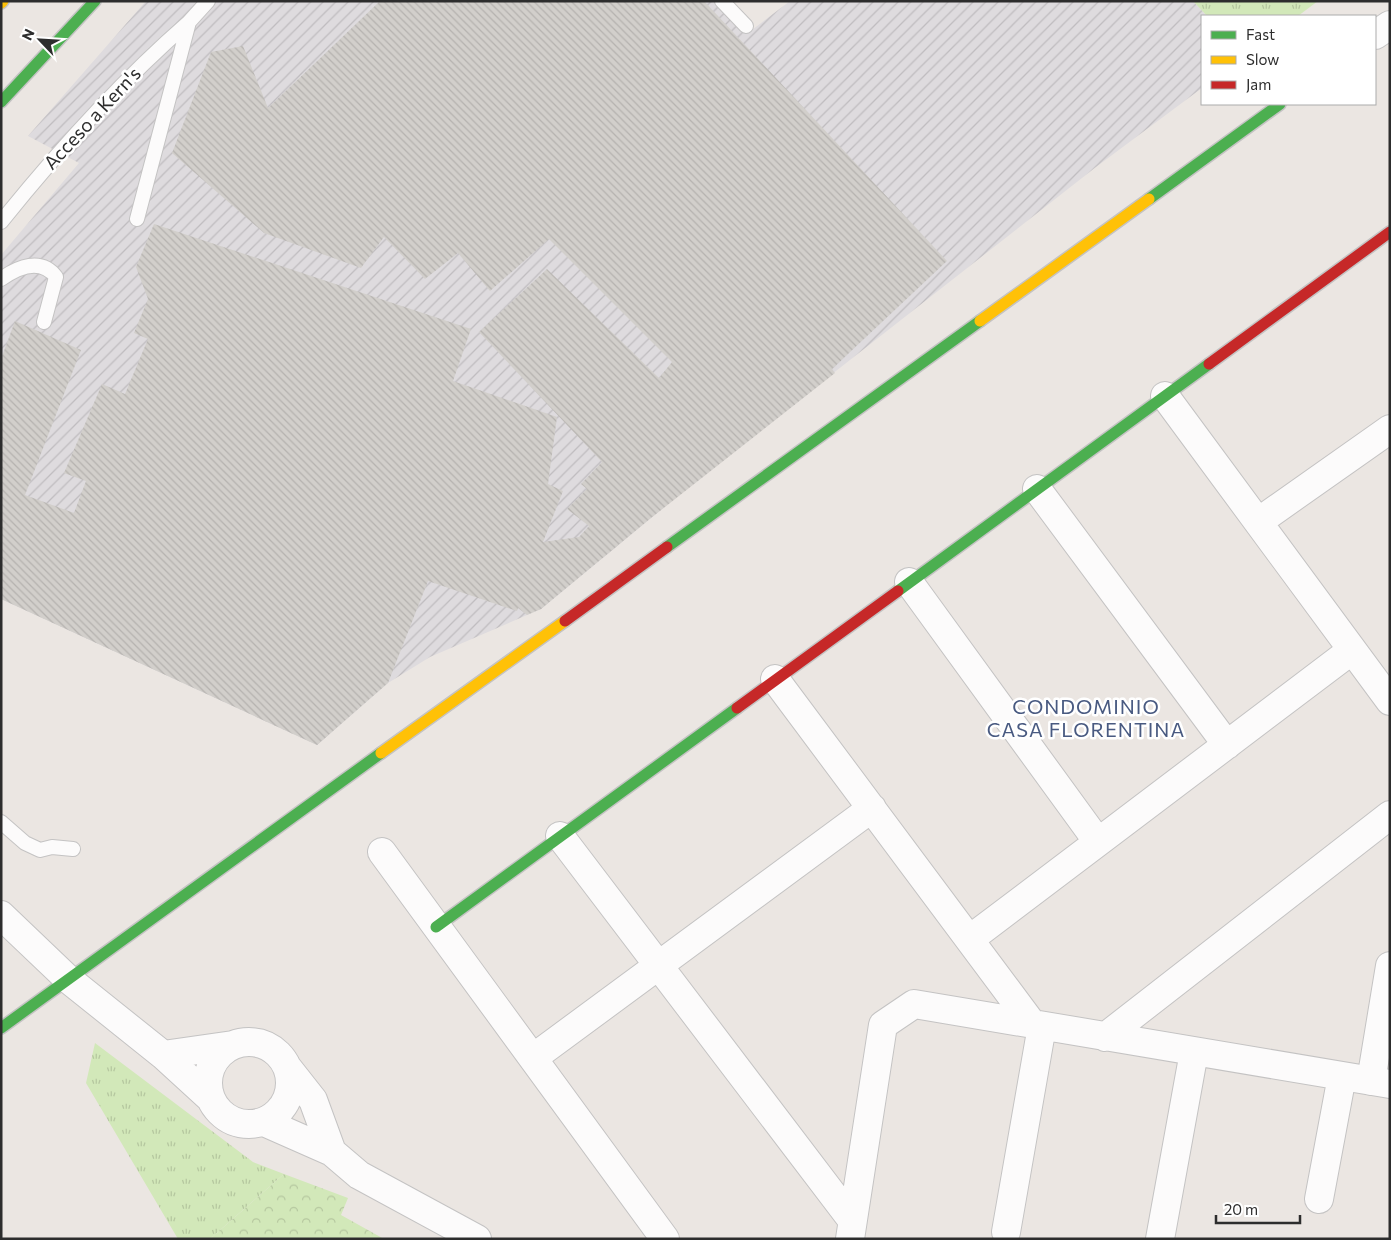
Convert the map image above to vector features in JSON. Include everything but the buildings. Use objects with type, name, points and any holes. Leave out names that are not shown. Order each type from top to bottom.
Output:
[{"type":"main road","points":[[1,102],[95,1]]},
{"type":"main road","points":[[1,1028],[1279,105]]},
{"type":"main road","points":[[436,927],[1390,232]]},
{"type":"street","points":[[1376,34],[1390,24]]},
{"type":"street","points":[[1165,396],[1390,701]]},
{"type":"street","points":[[1258,522],[1390,429]]},
{"type":"street","points":[[1037,489],[1226,745]]},
{"type":"street","points":[[909,582],[1098,842]]},
{"type":"street","points":[[970,939],[1352,650]]},
{"type":"street","points":[[775,679],[970,939],[1038,1025],[1006,1232]]},
{"type":"street","points":[[533,1058],[872,808]]},
{"type":"street","points":[[1105,1037],[1390,815]]},
{"type":"street","points":[[560,836],[658,965],[851,1229]]},
{"type":"street","points":[[382,852],[665,1239]]},
{"type":"street","points":[[1,915],[68,979],[163,1055],[210,1098],[218,1112],[232,1121],[248,1125],[264,1122],[278,1112],[287,1099],[290,1083],[287,1067]]},
{"type":"street","points":[[851,1229],[883,1025],[914,1004],[1380,1083],[1390,966]]},
{"type":"street","points":[[163,1055],[248,1042],[264,1044],[278,1054],[313,1100],[332,1152]]},
{"type":"street","points":[[210,1098],[207,1082],[211,1067],[219,1053],[233,1045]]},
{"type":"street","points":[[1160,1239],[1194,1052]]},
{"type":"street","points":[[1319,1199],[1342,1076]]},
{"type":"street","points":[[264,1122],[332,1152],[358,1175],[477,1239]]},
{"type":"lane","name":"Acceso a Kern's","points":[[1,222],[58,152],[151,56],[189,22],[208,1]]},
{"type":"lane","points":[[722,1],[746,26]]},
{"type":"lane","points":[[137,219],[189,22]]},
{"type":"lane","points":[[1,278],[16,268],[28,265],[51,270],[56,277],[44,322]]},
{"type":"lane","points":[[1,822],[25,843],[40,850],[52,847],[73,849]]},
{"type":"shaded area","points":[[146,1],[716,1],[748,33],[790,1],[1193,1],[1206,15],[1201,15],[1201,89],[1096,167],[697,480],[541,609],[430,657],[388,683],[317,745],[1,599],[1,255],[79,163],[28,136]]},
{"type":"green space","points":[[1193,1],[1318,1],[1299,15],[1206,15]]},
{"type":"green space","points":[[95,1043],[253,1162],[284,1174],[210,1239],[178,1239],[86,1083]]},
{"type":"green space","points":[[284,1174],[348,1198],[341,1215],[384,1239],[210,1239]]},
{"type":"traffic: fast","points":[[1,102],[95,1]]},
{"type":"traffic: fast","points":[[1149,199],[1279,105]]},
{"type":"traffic: fast","points":[[667,547],[980,321]]},
{"type":"traffic: fast","points":[[898,591],[1209,364]]},
{"type":"traffic: fast","points":[[436,927],[737,708]]},
{"type":"traffic: fast","points":[[1,1028],[381,753]]},
{"type":"traffic: slow","points":[[980,321],[1149,199]]},
{"type":"traffic: slow","points":[[381,753],[565,621]]},
{"type":"traffic: jam","points":[[1209,364],[1390,232]]},
{"type":"traffic: jam","points":[[565,621],[667,547]]},
{"type":"traffic: jam","points":[[737,708],[898,591]]},
{"type":"district","name":"CONDOMINIO CASA FLORENTINA","points":[[1086,718]]}]
